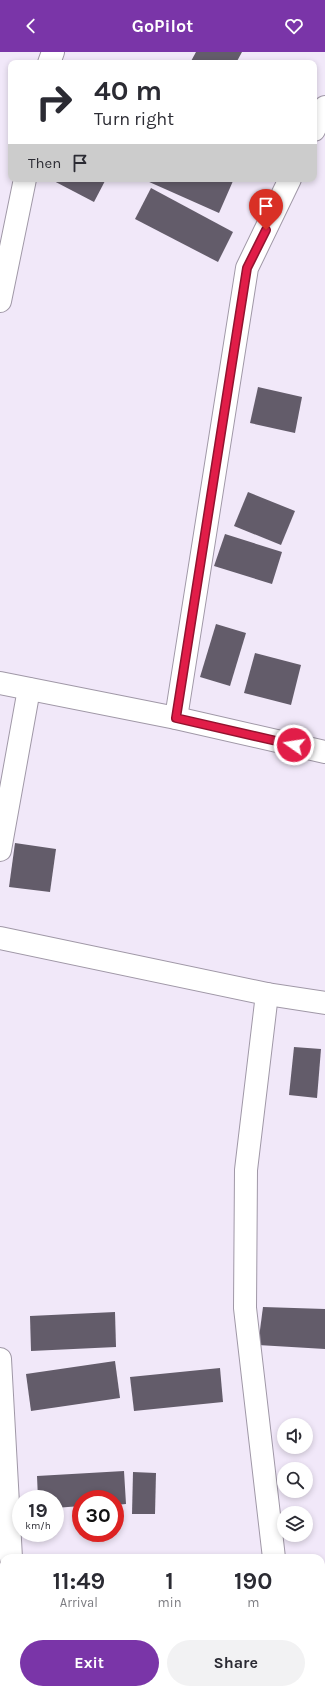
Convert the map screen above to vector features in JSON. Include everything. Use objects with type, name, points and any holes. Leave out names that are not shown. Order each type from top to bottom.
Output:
[{"type":"street","points":[[317,124],[325,107]]},
{"type":"street","points":[[0,301],[24,182]]},
{"type":"street","points":[[176,718],[247,268],[289,182]]},
{"type":"street","points":[[0,683],[176,718],[325,752]]},
{"type":"street","points":[[0,850],[29,689]]},
{"type":"street","points":[[0,938],[267,994],[325,1003]]},
{"type":"street","points":[[267,994],[246,1170],[245,1308],[274,1554]]},
{"type":"street","points":[[0,1358],[11,1554]]},
{"type":"building","points":[[196,52],[242,52],[238,60],[192,60]]},
{"type":"building","points":[[56,182],[104,182],[94,202]]},
{"type":"building","points":[[149,182],[233,182],[219,213]]},
{"type":"building","points":[[151,188],[233,232],[218,262],[135,219]]},
{"type":"building","points":[[258,387],[302,397],[295,433],[250,423]]},
{"type":"building","points":[[248,492],[295,511],[281,545],[234,526]]},
{"type":"building","points":[[225,534],[282,552],[272,584],[214,566]]},
{"type":"building","points":[[216,624],[246,633],[230,686],[200,677]]},
{"type":"building","points":[[255,653],[301,665],[291,705],[244,693]]},
{"type":"building","points":[[15,843],[56,849],[50,892],[9,887]]},
{"type":"building","points":[[294,1047],[321,1049],[317,1098],[289,1095]]},
{"type":"building","points":[[263,1307],[325,1309],[325,1349],[258,1345]]},
{"type":"building","points":[[115,1312],[116,1347],[31,1351],[30,1316]]},
{"type":"building","points":[[115,1361],[120,1398],[31,1411],[26,1374]]},
{"type":"building","points":[[220,1368],[223,1402],[134,1411],[130,1377]]},
{"type":"building","points":[[124,1471],[126,1504],[124,1504],[124,1490],[72,1490],[72,1507],[64,1507],[64,1490],[38,1490],[37,1476]]},
{"type":"building","points":[[133,1472],[156,1473],[155,1514],[132,1514]]},
{"type":"route","points":[[266,230],[247,268],[176,718],[294,745]]}]
